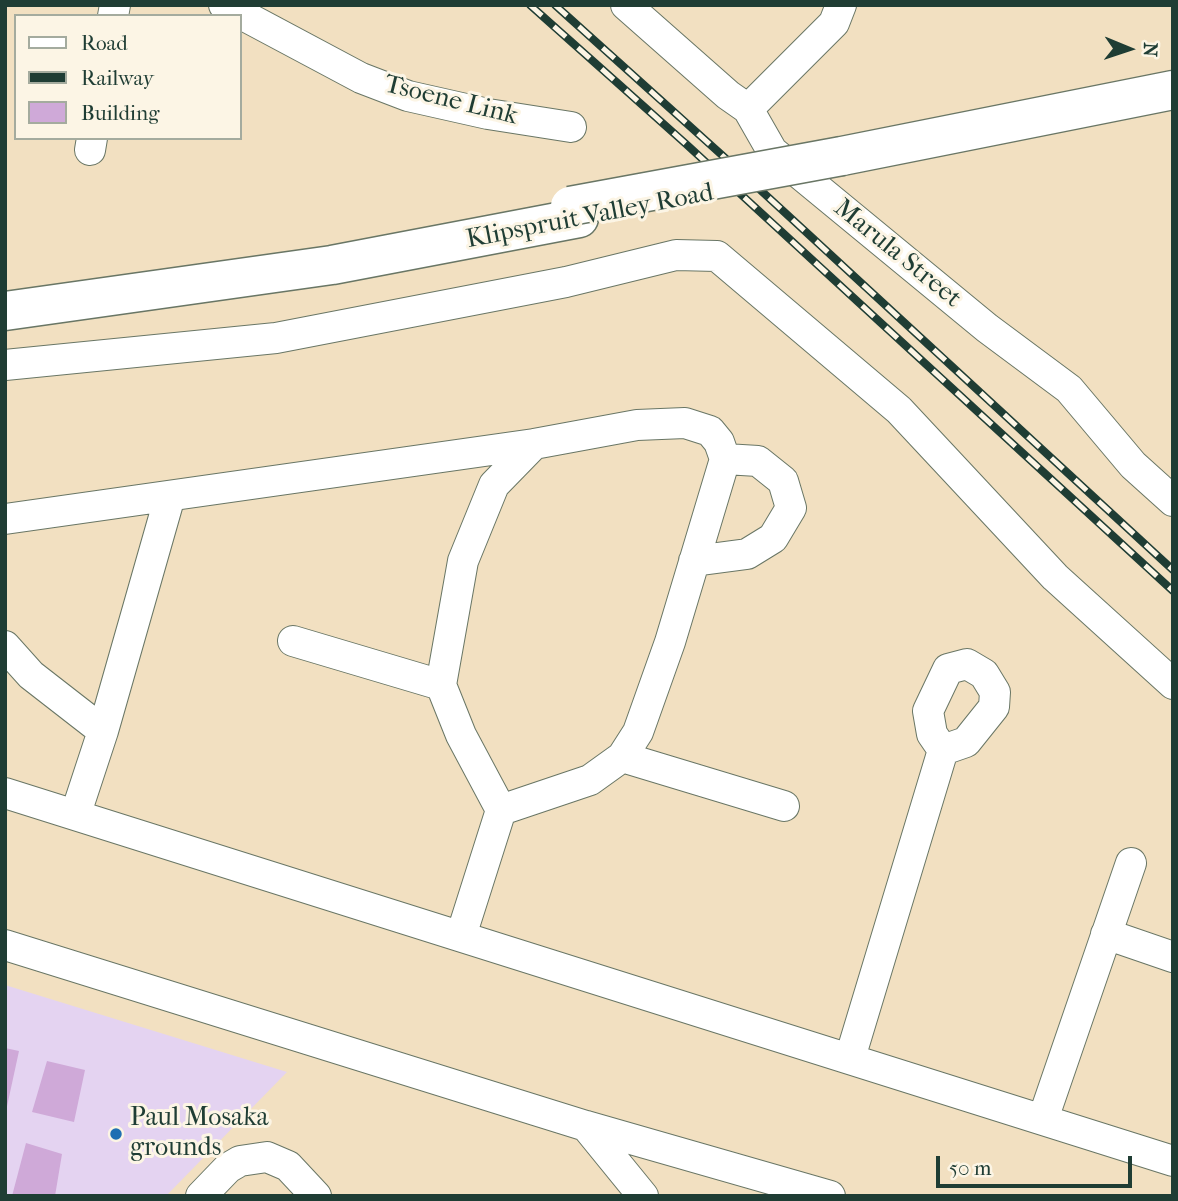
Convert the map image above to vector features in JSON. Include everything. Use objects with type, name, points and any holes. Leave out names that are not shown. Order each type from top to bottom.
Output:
[{"type":"street","name":"Tsoene Link","points":[[224,5],[241,14]]},
{"type":"street","name":"Marula Street","points":[[626,5],[728,96],[748,109],[772,151],[988,328],[1069,389],[1133,465],[1173,501]]},
{"type":"street","points":[[748,109],[834,23],[841,5]]},
{"type":"street","name":"Tsoene Link","points":[[242,15],[361,78],[408,96],[488,114],[571,127]]},
{"type":"street","name":"Klipspruit Valley Road","points":[[842,163],[1173,90]]},
{"type":"street","name":"Klipspruit Valley Road","points":[[5,288],[289,257],[574,211],[1173,107]]},
{"type":"street","name":"Klipspruit Valley Road","points":[[5,311],[332,265],[574,211]]},
{"type":"street","points":[[5,365],[276,338],[566,282],[676,255],[717,256],[899,410],[1055,577],[1173,684]]},
{"type":"street","points":[[5,519],[534,444],[637,425],[685,423],[710,431],[719,442],[725,459],[638,732],[622,757],[590,780],[501,810]]},
{"type":"street","points":[[461,936],[501,810],[461,735],[441,685],[463,561],[494,485],[534,444]]},
{"type":"street","points":[[694,561],[747,554],[773,538],[791,508],[783,481],[758,461],[725,459]]},
{"type":"street","points":[[76,813],[103,731],[170,496]]},
{"type":"street","points":[[293,641],[441,685]]},
{"type":"street","points":[[5,646],[31,676],[103,731]]},
{"type":"street","points":[[850,1058],[943,750]]},
{"type":"street","points":[[622,757],[784,806]]},
{"type":"street","points":[[5,793],[76,813],[1173,1161]]},
{"type":"street","points":[[1044,1119],[1131,863]]},
{"type":"street","points":[[1106,934],[1173,957]]},
{"type":"street","points":[[5,945],[586,1126],[830,1196]]},
{"type":"street","points":[[586,1126],[643,1196]]},
{"type":"street","points":[[201,1196],[228,1168],[240,1161],[267,1157],[288,1166],[316,1196]]},
{"type":"shaded area","name":"Paul Mosaka grounds","points":[[5,985],[287,1072],[166,1196],[5,1196]]},
{"type":"building","points":[[5,1048],[19,1051],[6,1111],[5,1111]]},
{"type":"building","points":[[47,1061],[85,1070],[74,1122],[32,1112]]},
{"type":"building","points":[[26,1143],[62,1154],[55,1196],[12,1196]]},
{"type":"railway","points":[[530,5],[686,144],[1173,591]]},
{"type":"railway","points":[[555,5],[743,174],[1173,570]]},
{"type":"place","name":"Paul Mosaka grounds","points":[[116,1134]]}]
